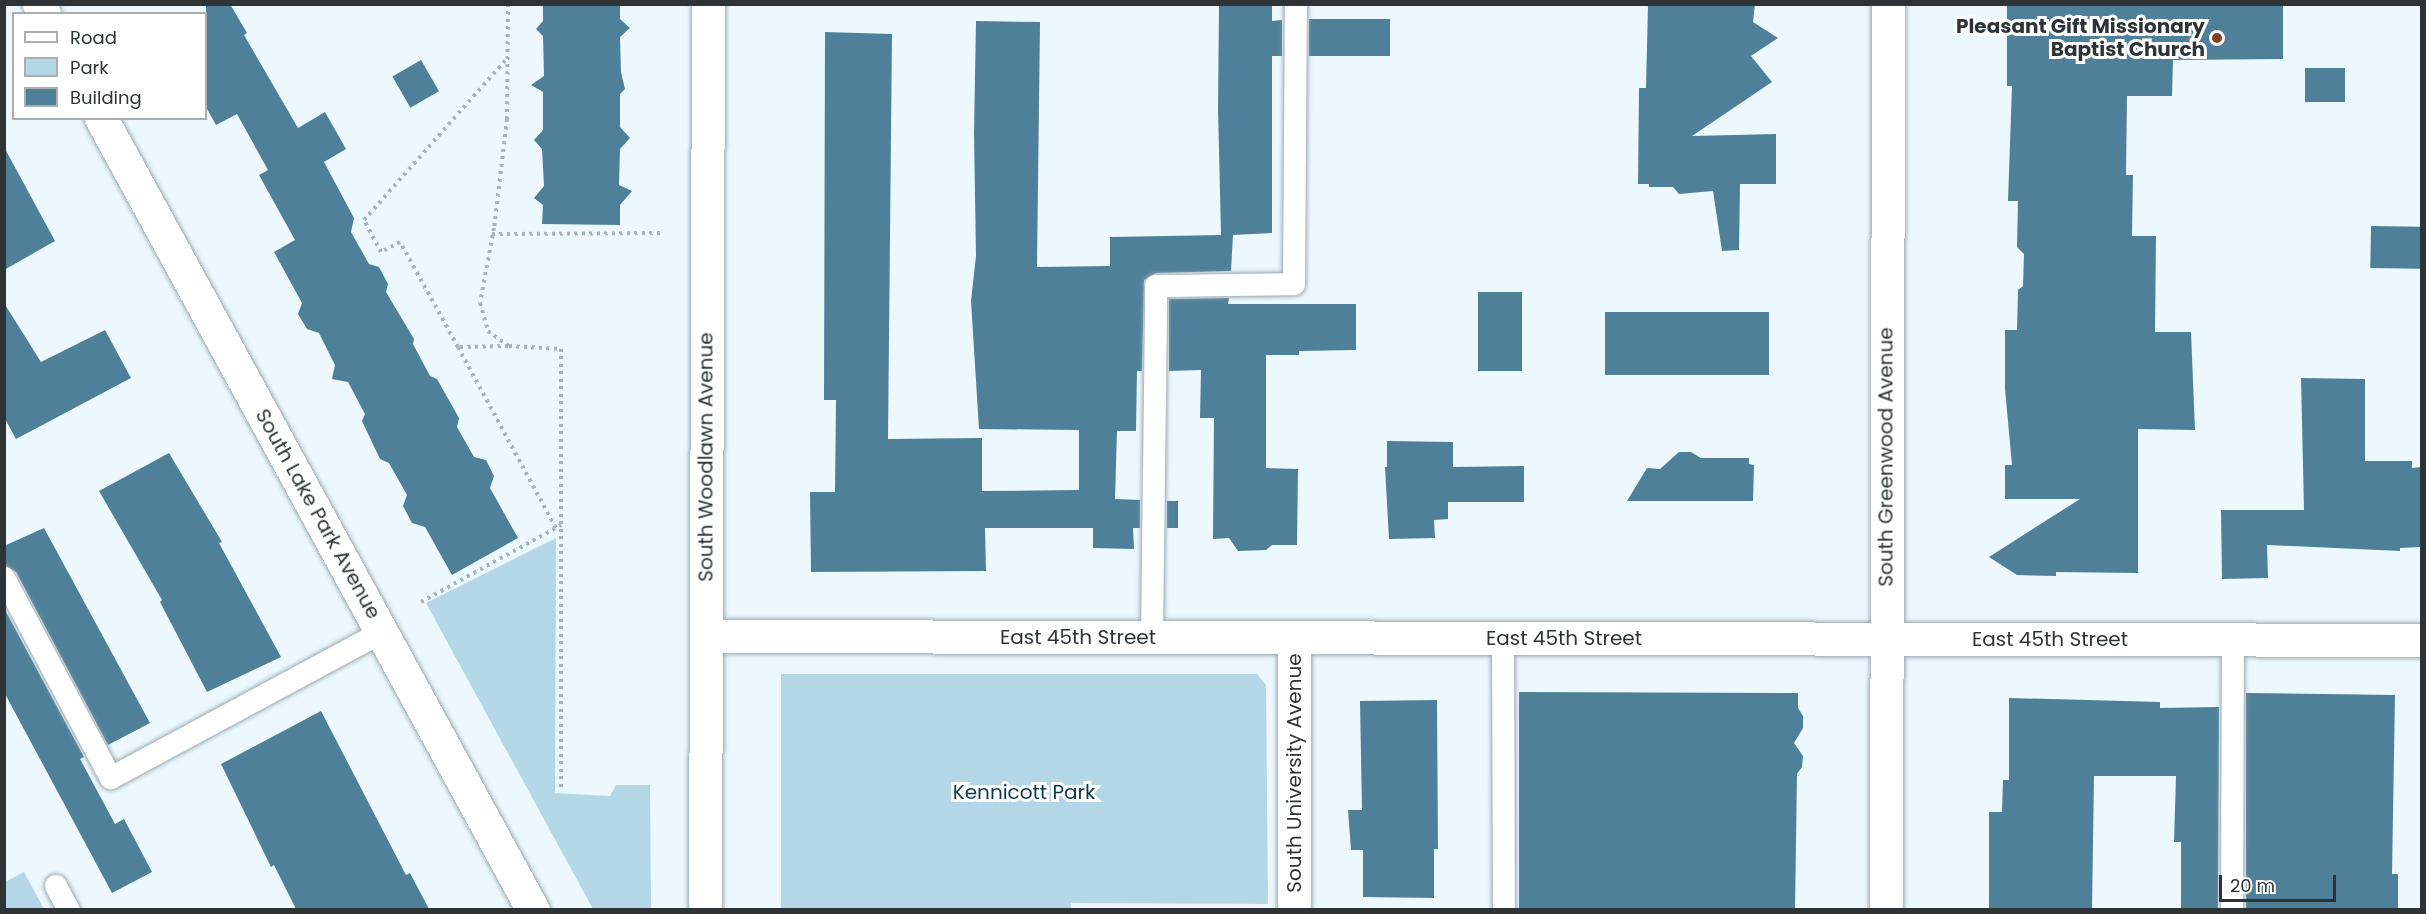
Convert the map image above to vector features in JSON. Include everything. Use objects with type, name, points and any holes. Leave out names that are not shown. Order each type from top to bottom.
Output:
[{"type":"street","name":"South Woodlawn Avenue","points":[[705,909],[708,4]]},
{"type":"street","name":"South Greenwood Avenue","points":[[1886,909],[1888,4]]},
{"type":"street","name":"South Lake Park Avenue","points":[[103,120],[533,909]]},
{"type":"street","name":"East 45th Street","points":[[707,636],[2421,640]]},
{"type":"street","name":"South University Avenue","points":[[1293,637],[1294,909]]},
{"type":"lane","points":[[1152,637],[1156,286],[1294,284],[1296,4]]},
{"type":"lane","points":[[4,578],[111,778],[382,632]]},
{"type":"lane","points":[[1503,637],[1504,909]]},
{"type":"lane","points":[[2232,909],[2233,639]]},
{"type":"lane","points":[[56,886],[69,909]]},
{"type":"path","points":[[508,4],[507,119],[492,234],[480,303],[488,331],[509,346]]},
{"type":"path","points":[[508,57],[364,220],[381,252],[400,242],[556,528]]},
{"type":"path","points":[[492,234],[662,233]]},
{"type":"path","points":[[458,347],[509,346],[561,349],[561,789]]},
{"type":"path","points":[[421,602],[561,525]]},
{"type":"green space","points":[[556,538],[555,793],[610,796],[616,785],[650,785],[651,909],[593,909],[426,603]]},
{"type":"green space","name":"Kennicott Park","points":[[781,674],[1257,674],[1266,685],[1268,904],[1071,903],[1071,910],[781,909]]},
{"type":"green space","points":[[24,872],[44,909],[5,909],[5,882]]},
{"type":"building","points":[[206,4],[230,4],[247,33],[244,35],[298,128],[325,112],[346,149],[324,162],[354,218],[351,232],[369,264],[379,267],[388,284],[386,292],[414,339],[413,344],[430,376],[437,379],[459,418],[457,427],[474,457],[486,460],[494,476],[490,488],[518,538],[452,575],[425,527],[412,523],[403,506],[407,495],[389,463],[380,459],[362,421],[365,414],[348,382],[332,379],[335,365],[319,333],[307,329],[298,314],[302,303],[274,252],[295,240],[259,175],[268,170],[237,114],[216,125],[207,109]]},
{"type":"building","points":[[543,4],[620,4],[620,19],[630,28],[620,37],[621,72],[625,89],[620,94],[620,127],[630,138],[620,149],[619,185],[632,191],[620,205],[620,225],[542,224],[543,205],[534,198],[544,186],[542,149],[534,140],[543,130],[543,92],[531,85],[544,76],[543,36],[536,29],[543,21]]},
{"type":"building","points":[[1219,4],[1272,4],[1272,21],[1282,20],[1282,56],[1272,56],[1272,233],[1233,235],[1231,271],[1156,273],[1144,280],[1142,371],[1137,371],[1136,431],[1117,431],[1115,499],[1140,500],[1140,528],[1133,528],[1134,549],[1093,548],[1093,528],[985,528],[986,571],[811,572],[810,492],[835,492],[836,400],[824,400],[825,32],[892,34],[888,439],[982,438],[982,491],[1079,490],[1079,430],[979,429],[971,301],[976,256],[974,133],[976,21],[1040,22],[1037,267],[1110,266],[1110,237],[1221,235],[1218,108]]},
{"type":"building","points":[[1648,4],[1755,4],[1753,22],[1778,38],[1751,56],[1772,82],[1692,136],[1776,134],[1776,184],[1740,184],[1739,250],[1722,251],[1713,191],[1679,194],[1673,187],[1649,187],[1649,184],[1638,184],[1639,88],[1646,88]]},
{"type":"building","points":[[2007,4],[2283,4],[2283,59],[2173,60],[2172,96],[2127,96],[2126,175],[2133,175],[2132,236],[2156,236],[2155,332],[2191,332],[2195,430],[2138,429],[2138,573],[2056,572],[2056,576],[2017,575],[1989,557],[2080,499],[2005,499],[2005,465],[2012,465],[2005,389],[2005,330],[2017,330],[2018,290],[2023,286],[2024,254],[2017,247],[2018,201],[2008,201],[2012,86],[2007,86]]},
{"type":"building","points":[[1309,19],[1390,19],[1390,56],[1309,56]]},
{"type":"building","points":[[421,60],[439,91],[410,108],[392,76]]},
{"type":"building","points":[[2305,68],[2345,68],[2345,102],[2305,102]]},
{"type":"building","points":[[4,147],[55,241],[4,270]]},
{"type":"building","points":[[2371,226],[2421,227],[2420,269],[2370,268]]},
{"type":"building","points":[[1478,292],[1522,292],[1522,371],[1478,371]]},
{"type":"building","points":[[1229,298],[1228,304],[1356,304],[1356,350],[1299,351],[1299,355],[1266,355],[1266,468],[1298,469],[1297,545],[1272,545],[1266,550],[1238,551],[1229,538],[1213,539],[1214,418],[1200,418],[1201,370],[1169,371],[1169,299]]},
{"type":"building","points":[[4,303],[41,362],[105,330],[131,378],[16,439],[4,417]]},
{"type":"building","points":[[1605,312],[1769,312],[1769,375],[1605,375]]},
{"type":"building","points":[[2301,378],[2365,379],[2365,461],[2412,461],[2412,468],[2421,467],[2421,547],[2400,548],[2400,551],[2267,545],[2268,578],[2222,579],[2221,510],[2304,510]]},
{"type":"building","points":[[1387,441],[1453,442],[1453,467],[1524,466],[1524,502],[1448,502],[1448,519],[1434,520],[1435,538],[1389,539],[1385,467],[1387,467]]},
{"type":"building","points":[[1679,452],[1691,452],[1701,458],[1749,458],[1749,464],[1754,465],[1753,501],[1627,501],[1647,468],[1660,469]]},
{"type":"building","points":[[169,453],[222,542],[219,543],[281,657],[207,692],[160,602],[162,600],[99,491]]},
{"type":"building","points":[[1167,501],[1178,501],[1178,528],[1167,528]]},
{"type":"building","points":[[44,528],[150,723],[108,745],[16,572],[4,565],[4,546]]},
{"type":"building","points":[[4,608],[84,757],[80,759],[115,824],[124,819],[152,872],[112,893],[4,692]]},
{"type":"building","points":[[1519,692],[1798,693],[1798,708],[1803,716],[1803,728],[1794,743],[1803,756],[1802,767],[1797,774],[1795,909],[1519,909]]},
{"type":"building","points":[[2246,693],[2395,695],[2392,874],[2398,874],[2398,909],[2246,909]]},
{"type":"building","points":[[2009,698],[2160,702],[2160,708],[2219,707],[2218,909],[2181,909],[2181,842],[2174,842],[2176,776],[2094,776],[2092,909],[1989,909],[1989,812],[2002,812],[2003,780],[2009,780]]},
{"type":"building","points":[[1437,700],[1438,849],[1434,849],[1434,898],[1363,897],[1363,850],[1351,850],[1348,810],[1362,810],[1360,701]]},
{"type":"building","points":[[321,711],[406,875],[410,873],[429,909],[296,909],[274,865],[271,867],[221,764]]},
{"type":"place","name":"Pleasant Gift Missionary Baptist Church","points":[[2217,38]]}]
